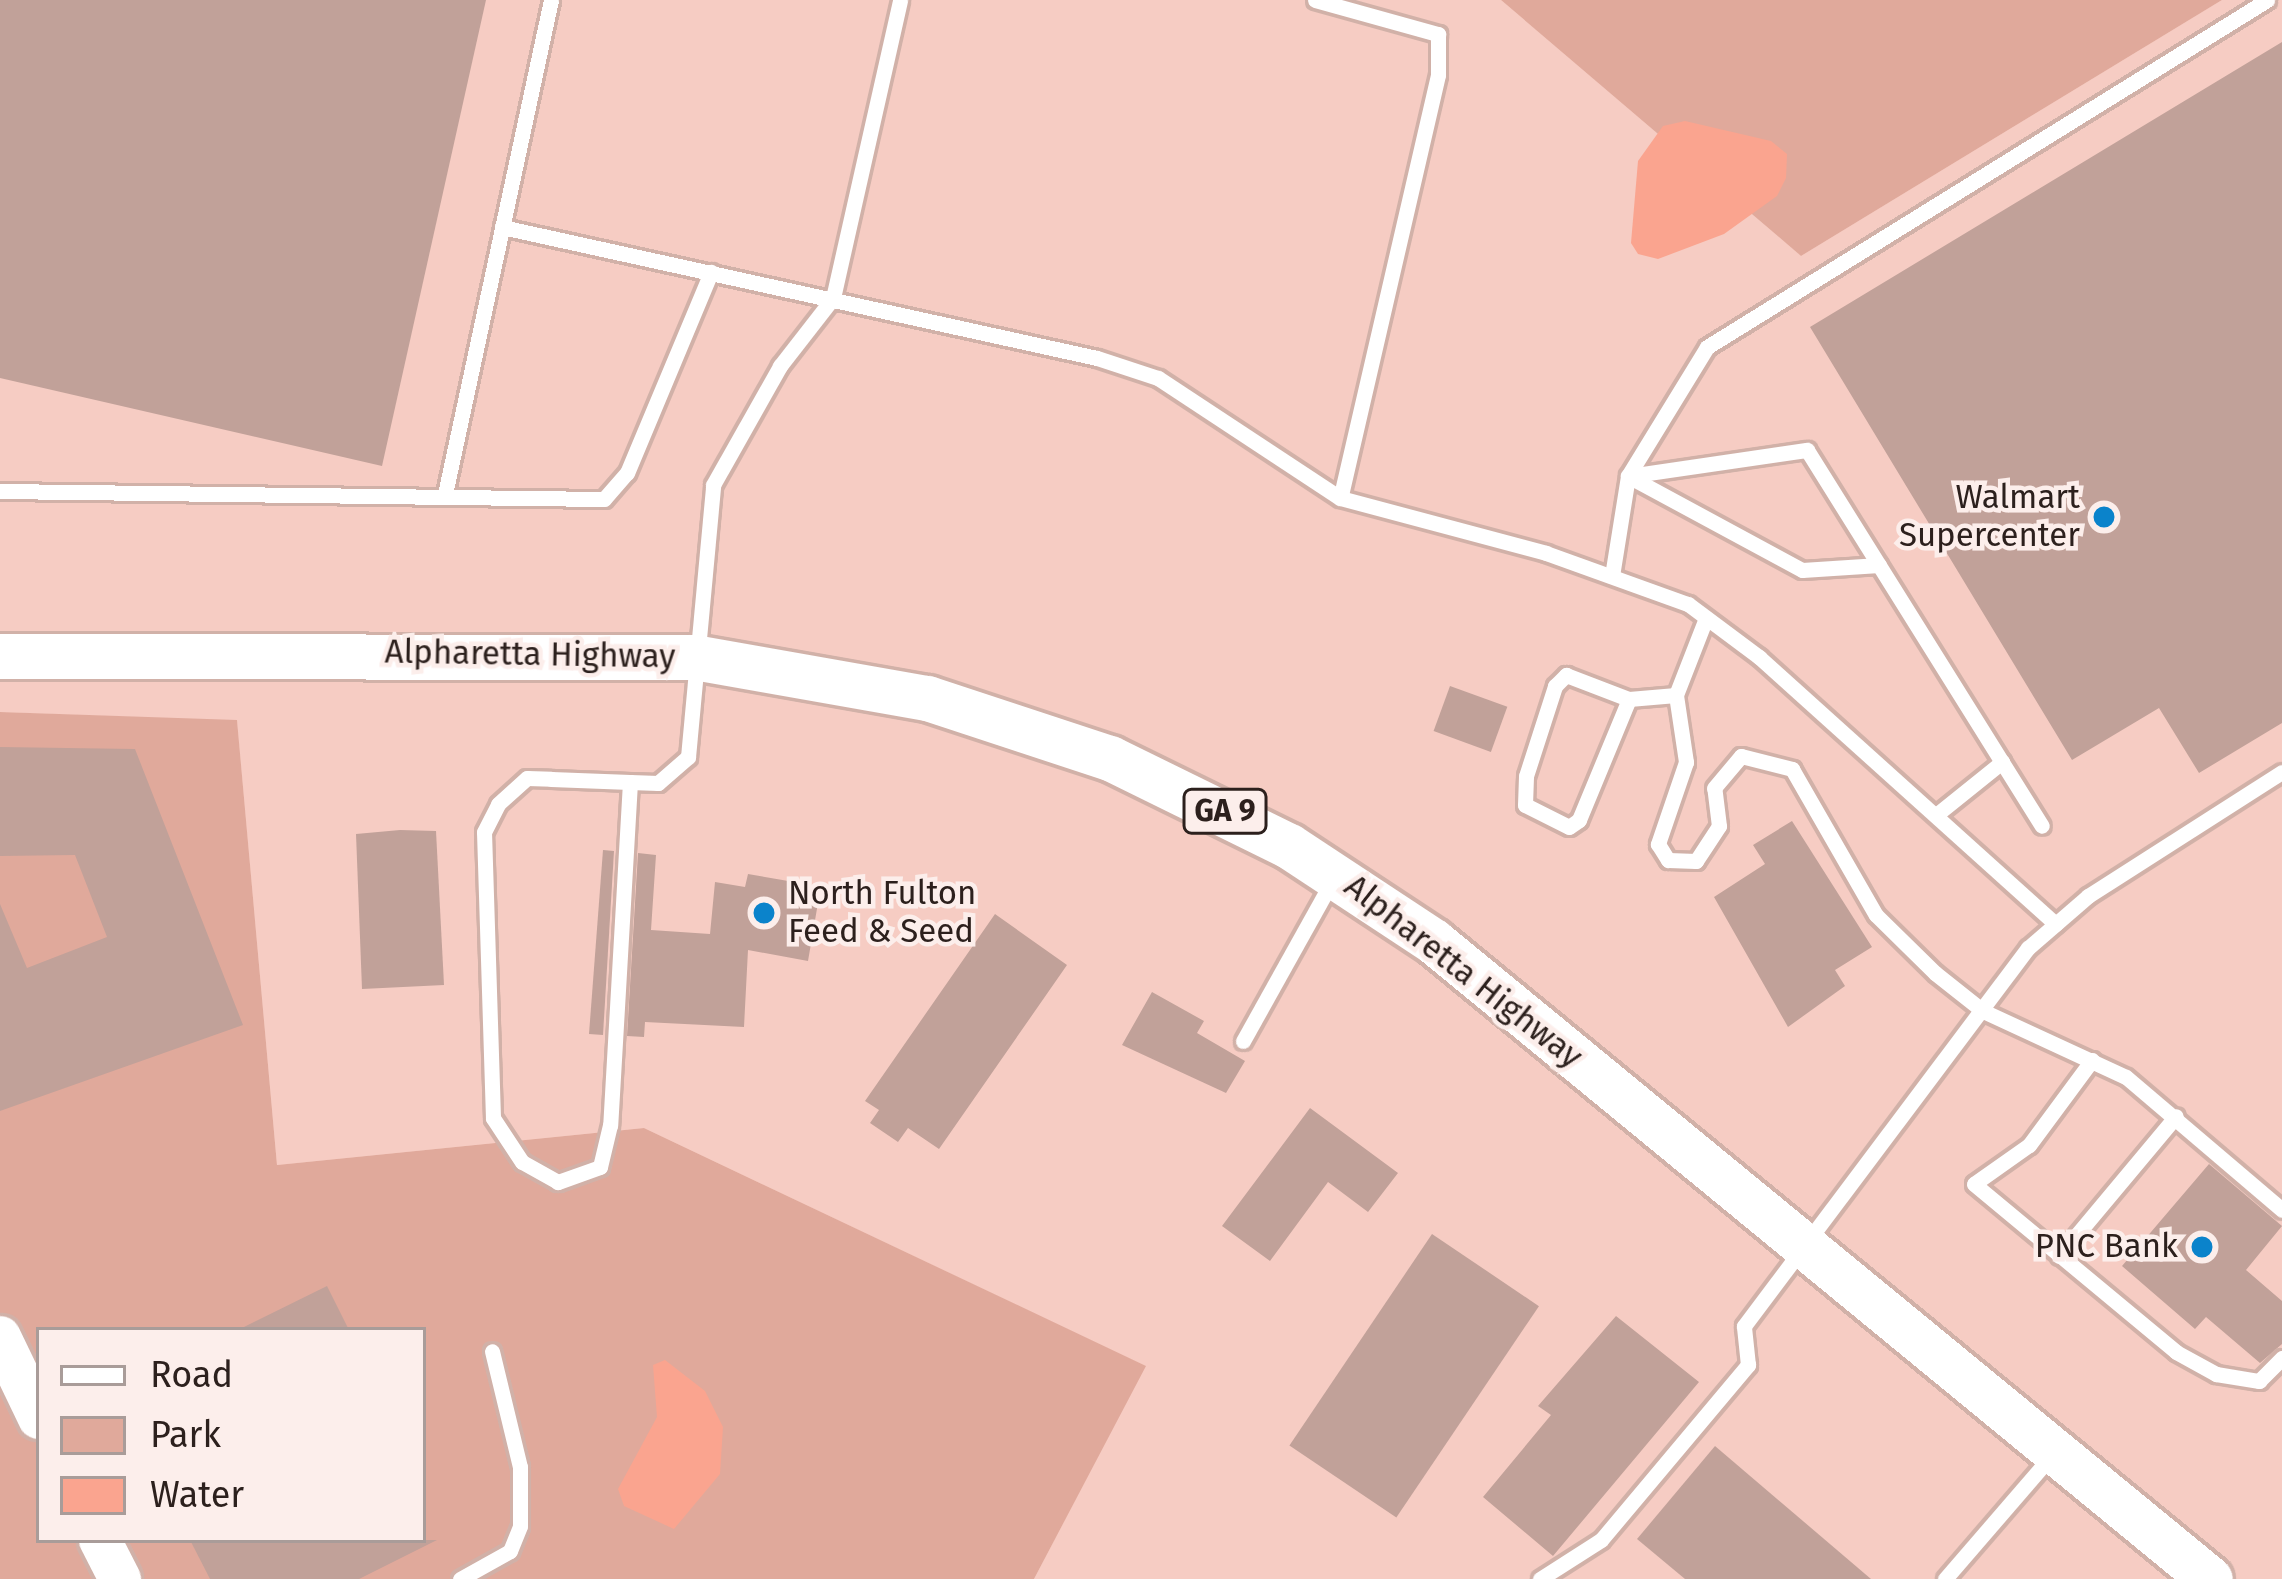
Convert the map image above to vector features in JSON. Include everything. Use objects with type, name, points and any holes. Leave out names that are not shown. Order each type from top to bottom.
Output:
[{"type":"main road","name":"Alpharetta Highway","points":[[0,656],[694,657],[987,714],[1166,782],[1336,873],[1433,941],[2210,1579]]},
{"type":"street","points":[[0,1337],[36,1412]]},
{"type":"street","points":[[102,1543],[120,1579]]},
{"type":"lane","points":[[445,494],[551,0]]},
{"type":"lane","points":[[630,782],[610,1125],[600,1168],[558,1182],[522,1162],[493,1118],[484,832],[498,804],[527,778],[658,783],[688,757],[713,485],[779,365],[832,298],[900,0]]},
{"type":"lane","points":[[1315,0],[1438,34],[1438,75],[1340,498]]},
{"type":"lane","points":[[1612,576],[1628,476],[1707,347],[2267,0]]},
{"type":"lane","points":[[502,227],[832,298],[1158,378],[1340,498],[1612,576],[1706,618],[2056,924]]},
{"type":"lane","points":[[0,491],[445,494],[545,503],[604,499],[627,473],[711,272]]},
{"type":"lane","points":[[1628,476],[1807,450],[2042,826]]},
{"type":"lane","points":[[1628,476],[1802,570],[1879,565]]},
{"type":"lane","points":[[1706,618],[1676,694],[1686,762],[1658,844],[1668,860],[1696,861],[1719,826],[1714,788],[1741,756],[1792,769],[1876,915],[1983,1012],[2092,1060],[2176,1116],[2282,1210]]},
{"type":"lane","points":[[1629,699],[1584,811],[1569,827],[1525,806],[1555,686],[1566,675],[1629,699],[1676,694]]},
{"type":"lane","points":[[1936,815],[2002,762]]},
{"type":"lane","points":[[1540,1579],[1601,1540],[1748,1364],[1744,1326],[2028,948],[2056,924],[2282,772]]},
{"type":"lane","points":[[1243,1041],[1336,873]]},
{"type":"lane","points":[[2092,1060],[2029,1145],[1974,1184],[2176,1352],[2216,1373],[2259,1382],[2282,1358]]},
{"type":"lane","points":[[2060,1256],[2176,1116]]},
{"type":"lane","points":[[460,1579],[510,1552],[520,1526],[520,1467],[492,1351]]},
{"type":"lane","points":[[1946,1579],[2055,1452]]},
{"type":"shaded area","points":[[0,0],[1501,0],[1801,256],[2222,0],[2282,0],[2282,1579],[1034,1579],[1145,1366],[644,1128],[277,1165],[237,721],[0,712]]},
{"type":"green space","points":[[1501,0],[2222,0],[1801,256]]},
{"type":"green space","points":[[0,712],[237,720],[277,1165],[644,1128],[1146,1366],[1034,1579],[0,1579]]},
{"type":"water","points":[[1685,121],[1771,141],[1787,154],[1786,178],[1777,196],[1724,234],[1658,259],[1638,254],[1631,243],[1638,161],[1663,126]]},
{"type":"water","points":[[665,1360],[705,1391],[723,1427],[720,1474],[674,1529],[624,1506],[618,1489],[657,1417],[653,1365]]},
{"type":"building","points":[[0,0],[486,0],[382,466],[0,378]]},
{"type":"building","name":"Walmart Supercenter","points":[[2282,42],[2282,723],[2199,773],[2159,708],[2072,760],[1810,327]]},
{"type":"building","points":[[1450,686],[1507,707],[1491,752],[1434,731]]},
{"type":"building","points":[[0,747],[135,749],[243,1025],[0,1111],[0,904],[27,968],[107,937],[75,855],[0,856]]},
{"type":"building","points":[[1792,821],[1872,947],[1835,970],[1845,986],[1788,1027],[1714,897],[1765,864],[1753,845]]},
{"type":"building","points":[[436,831],[444,985],[362,989],[356,834]]},
{"type":"building","points":[[603,850],[614,851],[603,1035],[589,1034]]},
{"type":"building","points":[[638,853],[656,855],[651,930],[710,934],[715,882],[745,887],[748,874],[794,882],[791,893],[819,897],[808,961],[748,950],[744,1027],[645,1022],[644,1037],[627,1036]]},
{"type":"building","points":[[995,914],[1067,965],[939,1149],[908,1128],[898,1142],[870,1123],[879,1110],[865,1101]]},
{"type":"building","points":[[1152,992],[1204,1021],[1197,1033],[1245,1061],[1226,1093],[1122,1045]]},
{"type":"building","points":[[1310,1108],[1398,1173],[1368,1212],[1328,1182],[1270,1261],[1222,1226]]},
{"type":"building","name":"PNC Bank","points":[[2209,1164],[2282,1226],[2246,1270],[2282,1301],[2282,1344],[2260,1363],[2206,1317],[2195,1329],[2122,1266]]},
{"type":"building","points":[[1432,1234],[1539,1306],[1396,1518],[1289,1445]]},
{"type":"building","points":[[327,1286],[348,1327],[244,1327]]},
{"type":"building","points":[[1616,1316],[1699,1382],[1553,1556],[1483,1497],[1551,1415],[1538,1406]]},
{"type":"building","points":[[1715,1446],[1871,1579],[1685,1579],[1637,1539]]},
{"type":"building","points":[[437,1540],[359,1579],[210,1579],[192,1543]]},
{"type":"place","name":"Walmart Supercenter","points":[[2104,517]]},
{"type":"place","name":"North Fulton Feed & Seed","points":[[764,913]]},
{"type":"place","name":"PNC Bank","points":[[2202,1247]]}]
